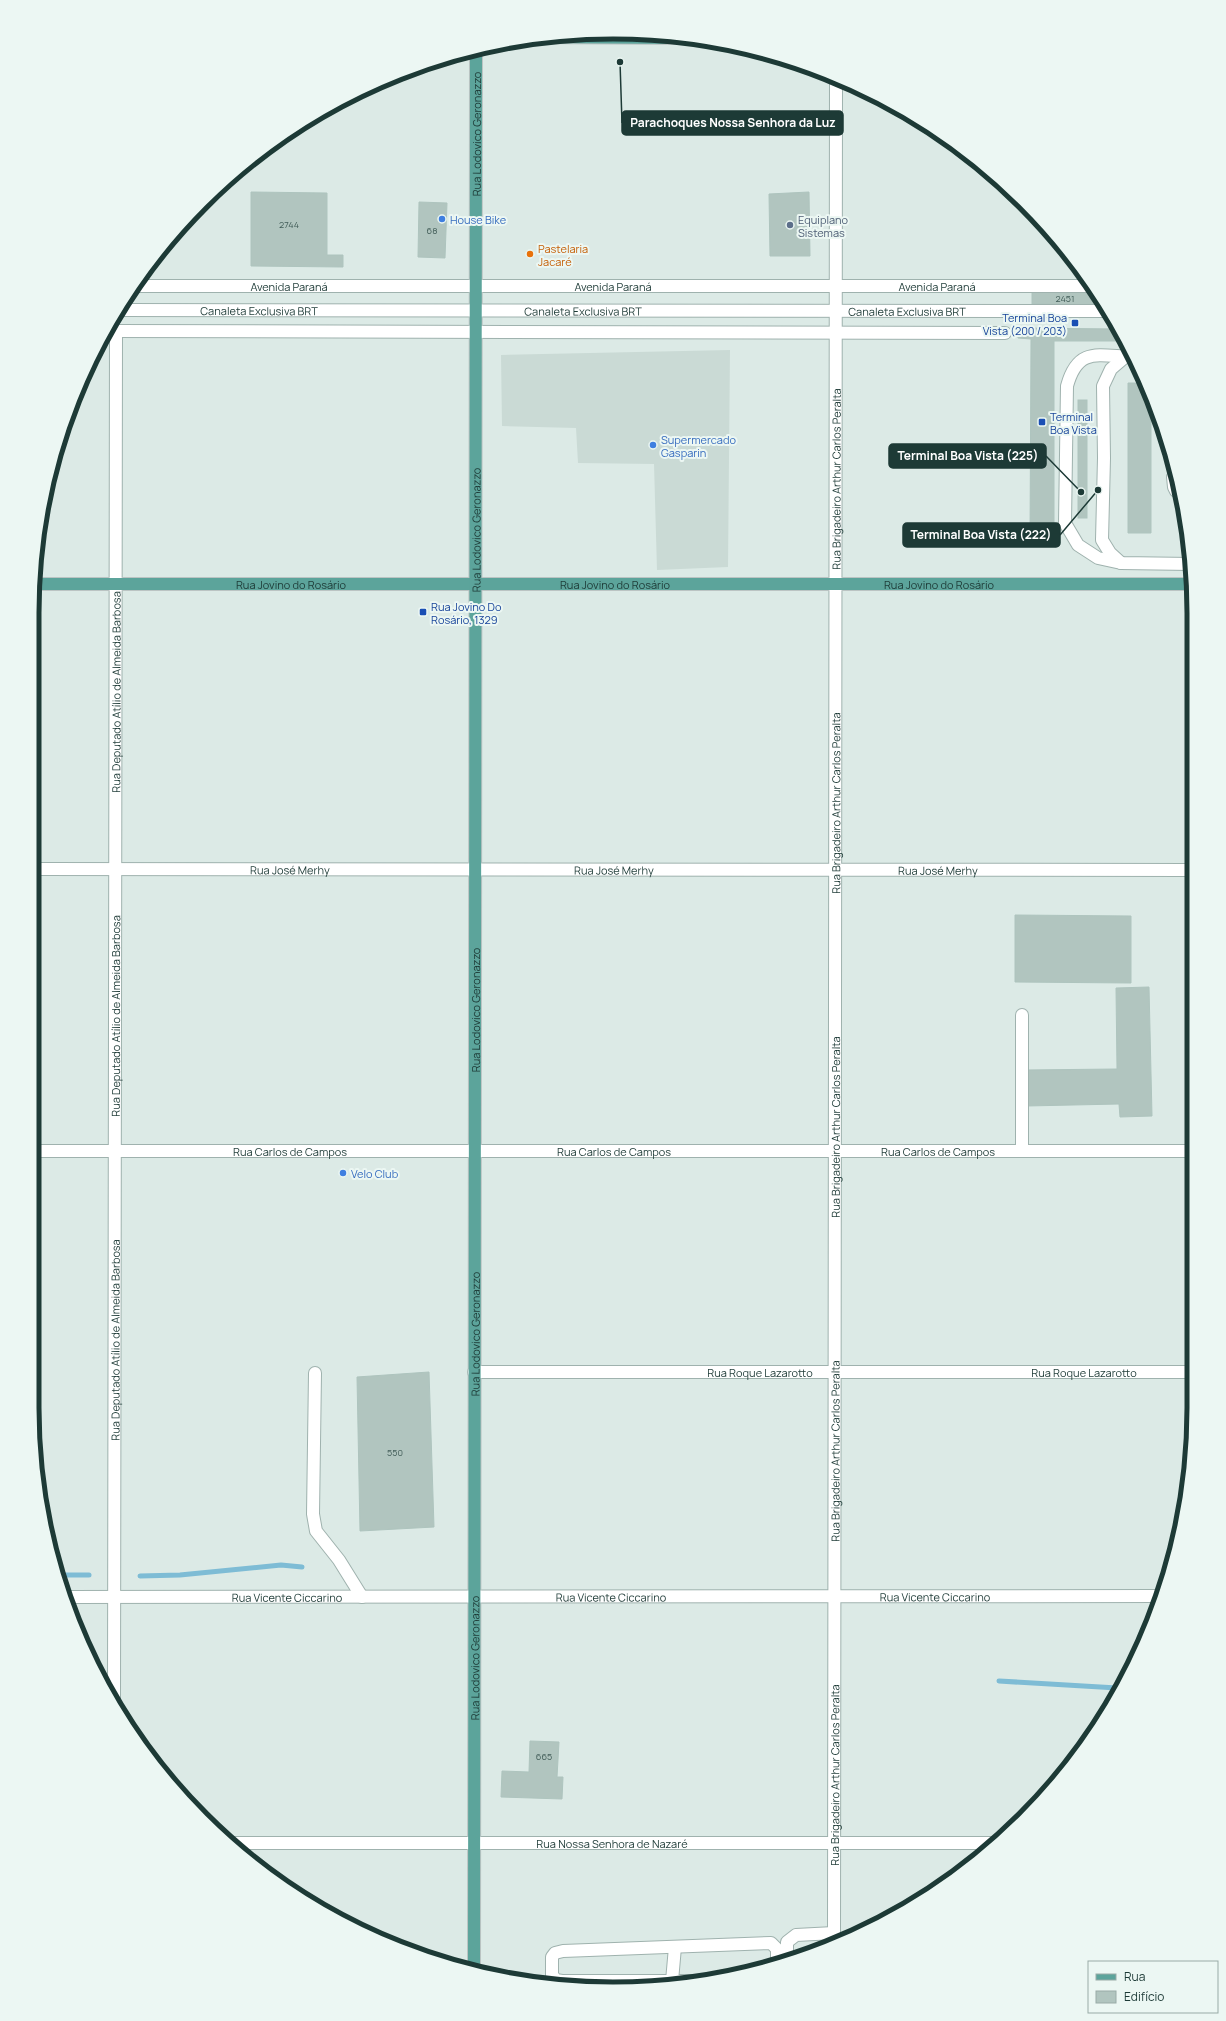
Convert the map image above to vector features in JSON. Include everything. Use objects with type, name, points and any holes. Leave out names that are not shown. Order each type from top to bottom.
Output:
[{"type":"main road","name":"Rua Lodovico Geronazzo","points":[[474,1964],[476,56]]},
{"type":"main road","name":"Rua Jovino do Rosário","points":[[40,584],[1186,584]]},
{"type":"street","name":"Rua Brigadeiro Arthur Carlos Peralta","points":[[834,1938],[836,84]]},
{"type":"street","name":"Avenida Paraná","points":[[142,286],[1084,286]]},
{"type":"street","name":"Canaleta Exclusiva BRT","points":[[126,310],[1101,311]]},
{"type":"street","points":[[113,331],[1005,333]]},
{"type":"street","name":"Rua Deputado Atílio de Almeida Barbosa","points":[[113,331],[116,584],[114,1692]]},
{"type":"street","points":[[1127,357],[1090,355],[1079,362],[1071,372],[1067,386],[1064,523],[1078,545],[1098,558],[1121,563],[1185,564]]},
{"type":"street","points":[[1121,563],[1110,553],[1102,540],[1104,458],[1103,386],[1111,369],[1127,358]]},
{"type":"street","name":"Rua José Merhy","points":[[39,869],[1187,870]]},
{"type":"street","points":[[1022,1015],[1022,1151]]},
{"type":"street","name":"Rua Carlos de Campos","points":[[39,1151],[1187,1151]]},
{"type":"street","name":"Rua Roque Lazarotto","points":[[474,1372],[1187,1372]]},
{"type":"street","points":[[315,1373],[313,1514],[316,1531],[339,1560],[362,1597]]},
{"type":"street","name":"Rua Vicente Ciccarino","points":[[71,1597],[1156,1596]]},
{"type":"street","name":"Rua Nossa Senhora de Nazaré","points":[[239,1843],[987,1843]]},
{"type":"street","points":[[787,1955],[787,1942],[796,1935],[831,1939]]},
{"type":"street","points":[[555,1979],[552,1975],[552,1957],[555,1953],[563,1951],[771,1943],[777,1949],[777,1958]]},
{"type":"street","points":[[672,1979],[675,1947]]},
{"type":"street","points":[[567,1980],[653,1981]]},
{"type":"shaded area","name":"Supermercado Gasparin","points":[[730,350],[728,567],[657,570],[654,464],[578,463],[576,428],[502,426],[501,355]]},
{"type":"building","points":[[251,192],[327,193],[327,255],[343,255],[343,267],[251,266]]},
{"type":"building","name":"Equiplano Sistemas","points":[[809,192],[810,256],[770,256],[769,194]]},
{"type":"building","points":[[419,202],[447,203],[445,258],[418,257]]},
{"type":"building","points":[[1032,290],[1088,291],[1097,305],[1032,304]]},
{"type":"building","name":"Terminal Boa Vista","points":[[1018,328],[1112,329],[1118,341],[1054,341],[1054,543],[1030,543],[1031,339],[1018,338]]},
{"type":"building","name":"Terminal Boa Vista","points":[[1128,383],[1139,383],[1151,413],[1151,533],[1128,533]]},
{"type":"building","name":"Terminal Boa Vista","points":[[1078,400],[1087,400],[1087,518],[1078,518]]},
{"type":"building","points":[[1015,915],[1131,916],[1131,983],[1015,982]]},
{"type":"building","points":[[1149,987],[1152,1116],[1120,1117],[1119,1104],[1026,1106],[1025,1070],[1117,1069],[1116,988]]},
{"type":"building","points":[[429,1372],[434,1527],[360,1531],[357,1377]]},
{"type":"building","points":[[530,1741],[559,1742],[557,1777],[563,1777],[562,1799],[501,1797],[502,1771],[529,1772]]},
{"type":"waterway","points":[[140,1576],[180,1575],[281,1565],[302,1567]]},
{"type":"waterway","points":[[64,1575],[89,1575]]},
{"type":"waterway","points":[[999,1681],[1114,1688]]},
{"type":"place","name":"Parachoques Nossa Senhora da Luz","points":[[620,62]]},
{"type":"place","name":"House Bike","points":[[442,219]]},
{"type":"place","name":"Equiplano Sistemas","points":[[790,225]]},
{"type":"place","name":"Pastelaria Jacaré","points":[[530,254]]},
{"type":"place","name":"Terminal Boa Vista (200 / 203)","points":[[1075,323]]},
{"type":"place","name":"Terminal Boa Vista","points":[[1042,422]]},
{"type":"place","name":"Supermercado Gasparin","points":[[653,445]]},
{"type":"place","name":"Terminal Boa Vista (222)","points":[[1098,490]]},
{"type":"place","name":"Terminal Boa Vista (225)","points":[[1081,492]]},
{"type":"place","name":"Rua Jovino Do Rosário, 1329","points":[[423,612]]},
{"type":"place","name":"Velo Club","points":[[343,1173]]}]
